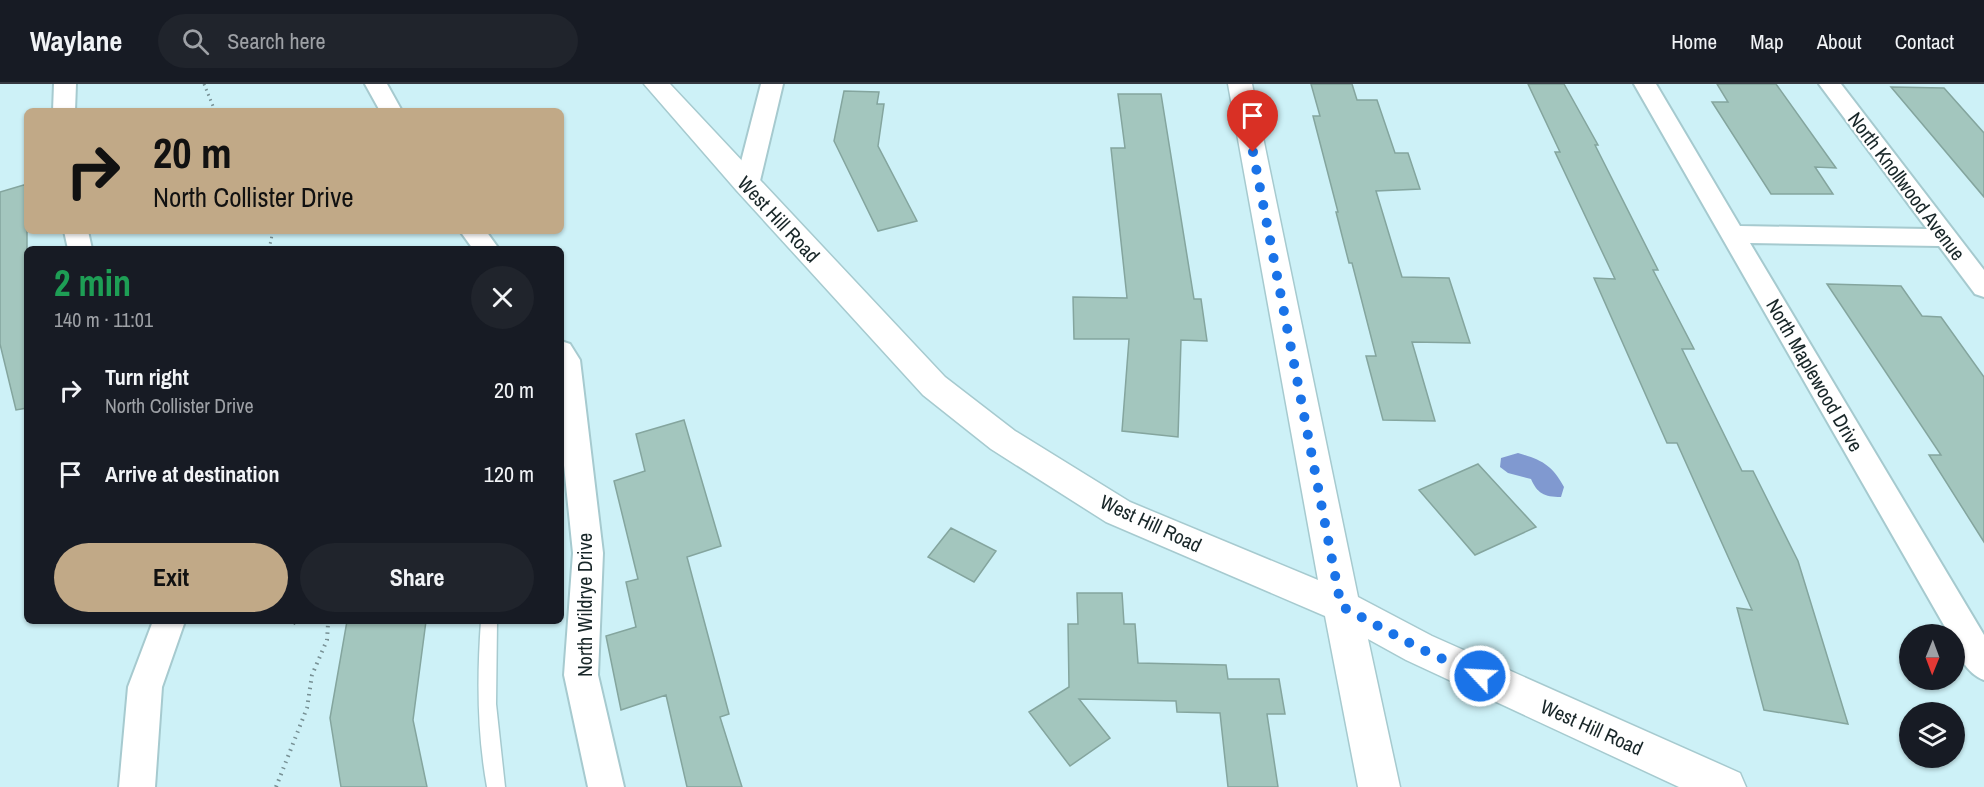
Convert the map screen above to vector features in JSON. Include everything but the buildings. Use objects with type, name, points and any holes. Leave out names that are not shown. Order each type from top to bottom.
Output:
[{"type":"street","points":[[64,108],[65,84]]},
{"type":"street","points":[[376,84],[389,108]]},
{"type":"street","name":"West Hill Road","points":[[656,84],[934,386],[1003,440],[1118,512],[1341,606],[1419,648],[1725,787]]},
{"type":"street","points":[[747,185],[772,84]]},
{"type":"street","points":[[1240,84],[1341,606],[1379,787]]},
{"type":"street","name":"North Maplewood Drive","points":[[1645,84],[1984,665]]},
{"type":"street","name":"North Knollwood Avenue","points":[[1830,84],[1984,288]]},
{"type":"street","points":[[474,234],[484,246]]},
{"type":"street","points":[[1732,234],[1946,238]]},
{"type":"street","name":"North Wildrye Drive","points":[[564,356],[567,360],[588,553],[581,675],[606,787]]},
{"type":"street","points":[[137,787],[145,687],[168,624]]},
{"type":"lane","points":[[489,624],[486,654],[490,757],[496,787]]},
{"type":"path","points":[[204,84],[214,108]]},
{"type":"path","points":[[276,787],[307,708],[312,675],[327,640],[328,624]]},
{"type":"water","points":[[1518,453],[1540,461],[1555,473],[1564,487],[1561,497],[1542,493],[1531,479],[1508,473],[1500,467],[1501,458]]},
{"type":"route","points":[[1253,152],[1341,606],[1419,648],[1480,676]]}]
